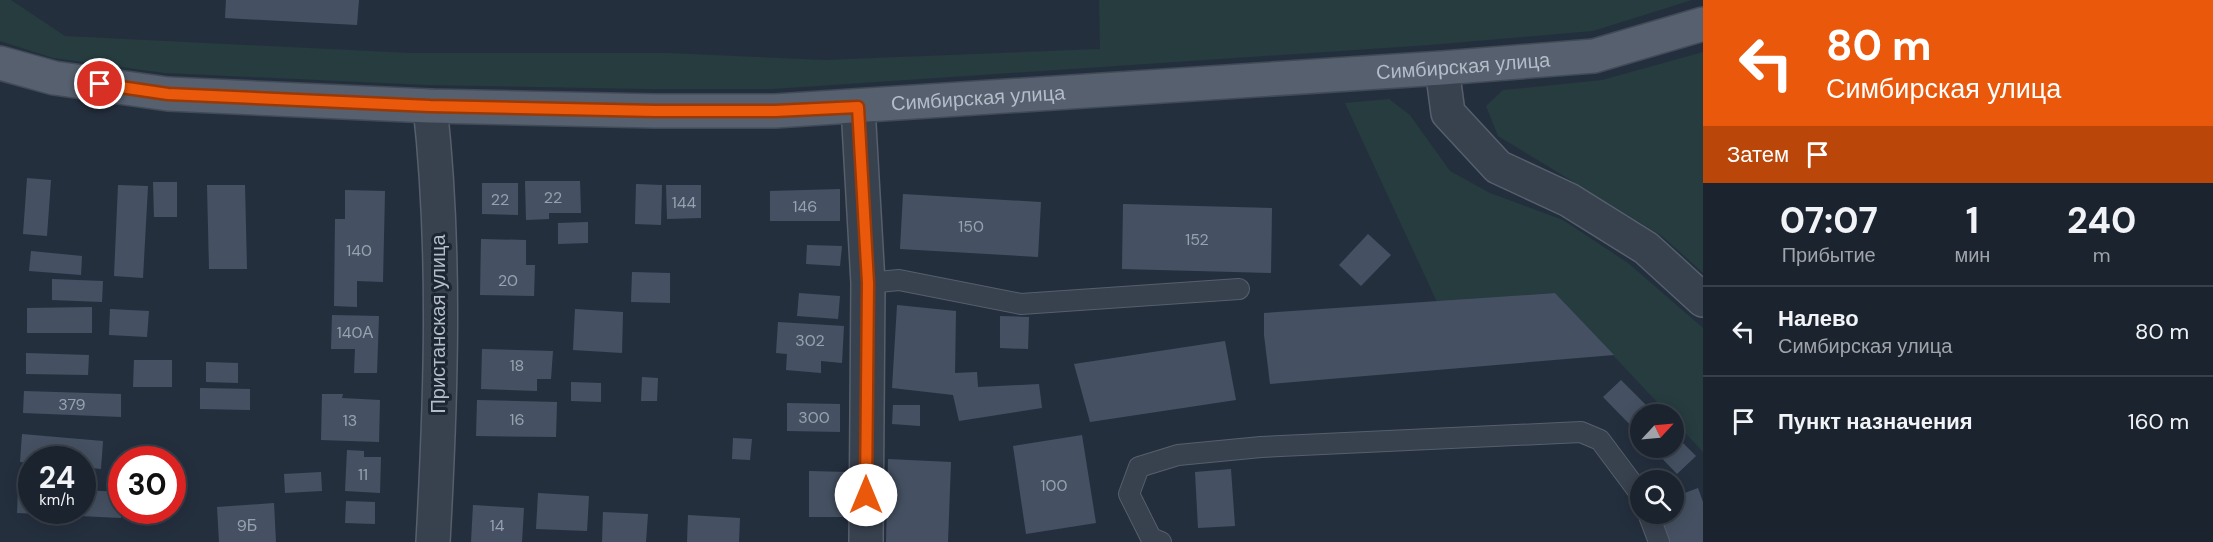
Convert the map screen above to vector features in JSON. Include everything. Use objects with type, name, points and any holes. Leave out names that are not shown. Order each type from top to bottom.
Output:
[{"type":"main road","name":"Симбирская улица","points":[[0,63],[54,78],[168,94],[430,106],[775,111],[1594,56],[1703,24]]},
{"type":"street","points":[[1442,68],[1448,113],[1498,167],[1569,200],[1646,248],[1703,300]]},
{"type":"street","name":"Пристанская улица","points":[[430,106],[441,286],[433,542]]},
{"type":"street","points":[[858,107],[868,283],[866,542]]},
{"type":"lane","points":[[868,283],[899,280],[1021,304],[1239,290]]},
{"type":"lane","points":[[1161,542],[1152,538],[1129,494],[1139,467],[1178,455],[1261,447],[1581,432],[1600,440],[1630,480]]},
{"type":"lane","points":[[1652,524],[1659,542]]},
{"type":"green space","points":[[0,0],[11,0],[65,36],[410,53],[668,53],[825,60],[1100,49],[1099,0],[1692,0],[1593,31],[1430,45],[773,89],[645,89],[427,85],[165,73],[53,58],[0,41]]},
{"type":"green space","points":[[1703,52],[1703,273],[1662,236],[1498,136],[1486,106],[1503,90],[1602,80]]},
{"type":"green space","points":[[1389,99],[1410,115],[1450,171],[1490,193],[1563,220],[1628,263],[1703,328],[1703,452],[1684,432],[1684,404],[1659,404],[1555,293],[1437,302],[1345,103]]},
{"type":"building","points":[[226,0],[359,0],[357,25],[225,18]]},
{"type":"building","points":[[27,178],[51,180],[47,236],[23,234]]},
{"type":"building","points":[[525,181],[580,181],[581,213],[549,213],[549,219],[526,220]]},
{"type":"building","points":[[153,182],[177,182],[177,217],[154,217]]},
{"type":"building","points":[[482,183],[518,183],[518,215],[482,214]]},
{"type":"building","points":[[636,184],[662,185],[661,225],[635,224]]},
{"type":"building","points":[[118,185],[148,186],[143,278],[114,276]]},
{"type":"building","points":[[207,185],[245,185],[247,269],[209,269]]},
{"type":"building","points":[[666,185],[701,185],[701,218],[667,219]]},
{"type":"building","points":[[840,189],[840,221],[770,221],[770,191]]},
{"type":"building","points":[[345,190],[385,191],[383,282],[357,281],[357,307],[334,306],[335,219],[345,219]]},
{"type":"building","points":[[903,194],[1041,202],[1038,257],[900,249]]},
{"type":"building","points":[[1123,204],[1272,208],[1271,273],[1122,269]]},
{"type":"building","points":[[588,222],[588,243],[558,244],[558,223]]},
{"type":"building","points":[[1368,234],[1391,255],[1361,286],[1339,265]]},
{"type":"building","points":[[481,239],[526,240],[526,265],[535,265],[534,296],[480,295]]},
{"type":"building","points":[[807,245],[842,246],[840,266],[806,264]]},
{"type":"building","points":[[31,251],[82,256],[81,275],[29,271]]},
{"type":"building","points":[[632,272],[670,273],[670,303],[631,302]]},
{"type":"building","points":[[52,279],[103,281],[102,302],[52,300]]},
{"type":"building","points":[[799,293],[840,296],[838,319],[797,316]]},
{"type":"building","points":[[1555,293],[1614,355],[1270,384],[1264,335],[1264,313]]},
{"type":"building","points":[[897,305],[956,311],[955,373],[977,372],[978,387],[1039,384],[1042,408],[959,421],[953,395],[892,388]]},
{"type":"building","points":[[92,307],[92,333],[27,333],[27,308]]},
{"type":"building","points":[[110,309],[149,311],[147,337],[109,335]]},
{"type":"building","points":[[575,309],[623,312],[622,353],[573,350]]},
{"type":"building","points":[[332,315],[379,316],[377,373],[354,373],[355,349],[331,349]]},
{"type":"building","points":[[1000,316],[1029,317],[1028,349],[1000,348]]},
{"type":"building","points":[[778,322],[844,326],[842,363],[821,361],[821,373],[786,370],[787,354],[776,353]]},
{"type":"building","points":[[1225,341],[1236,400],[1090,422],[1074,364]]},
{"type":"building","points":[[482,349],[553,351],[551,379],[537,379],[537,391],[481,389]]},
{"type":"building","points":[[26,353],[89,355],[88,375],[26,374]]},
{"type":"building","points":[[134,360],[172,360],[172,387],[133,387]]},
{"type":"building","points":[[206,362],[238,363],[238,383],[206,382]]},
{"type":"building","points":[[642,377],[658,378],[657,401],[641,401]]},
{"type":"building","points":[[1621,380],[1645,404],[1630,404],[1630,425],[1603,397]]},
{"type":"building","points":[[571,382],[601,383],[601,402],[571,401]]},
{"type":"building","points":[[200,388],[250,389],[250,410],[200,409]]},
{"type":"building","points":[[24,391],[121,394],[121,417],[23,413]]},
{"type":"building","points":[[322,394],[343,394],[342,398],[380,400],[379,442],[321,440]]},
{"type":"building","points":[[477,400],[557,402],[556,437],[476,436]]},
{"type":"building","points":[[787,403],[840,404],[840,432],[787,431]]},
{"type":"building","points":[[893,405],[920,405],[920,426],[892,424]]},
{"type":"building","points":[[22,434],[103,441],[101,469],[96,468],[96,446],[21,446]]},
{"type":"building","points":[[1082,435],[1096,523],[1026,534],[1013,446]]},
{"type":"building","points":[[733,438],[752,439],[750,460],[732,459]]},
{"type":"building","points":[[1684,444],[1696,456],[1681,470],[1673,470],[1662,458],[1684,458]]},
{"type":"building","points":[[347,450],[364,451],[364,457],[381,457],[380,493],[345,491]]},
{"type":"building","points":[[888,459],[951,462],[948,542],[886,542]]},
{"type":"building","points":[[1231,469],[1235,526],[1198,528],[1195,472]]},
{"type":"building","points":[[809,471],[849,472],[849,517],[809,517]]},
{"type":"building","points":[[321,472],[322,491],[285,493],[284,474]]},
{"type":"building","points":[[1698,488],[1703,502],[1703,542],[1670,542],[1663,524],[1684,524],[1684,493]]},
{"type":"building","points":[[96,491],[108,491],[108,517],[96,517]]},
{"type":"building","points":[[538,493],[589,496],[587,531],[536,529]]},
{"type":"building","points":[[346,501],[375,502],[375,524],[345,523]]},
{"type":"building","points":[[274,503],[276,542],[219,542],[217,507]]},
{"type":"building","points":[[473,505],[524,508],[522,542],[471,542]]},
{"type":"building","points":[[603,512],[648,514],[646,542],[602,542]]},
{"type":"building","points":[[688,515],[740,518],[739,542],[687,542]]},
{"type":"route","points":[[100,84],[168,94],[430,106],[655,111],[775,111],[858,107],[868,283],[866,495]]}]
